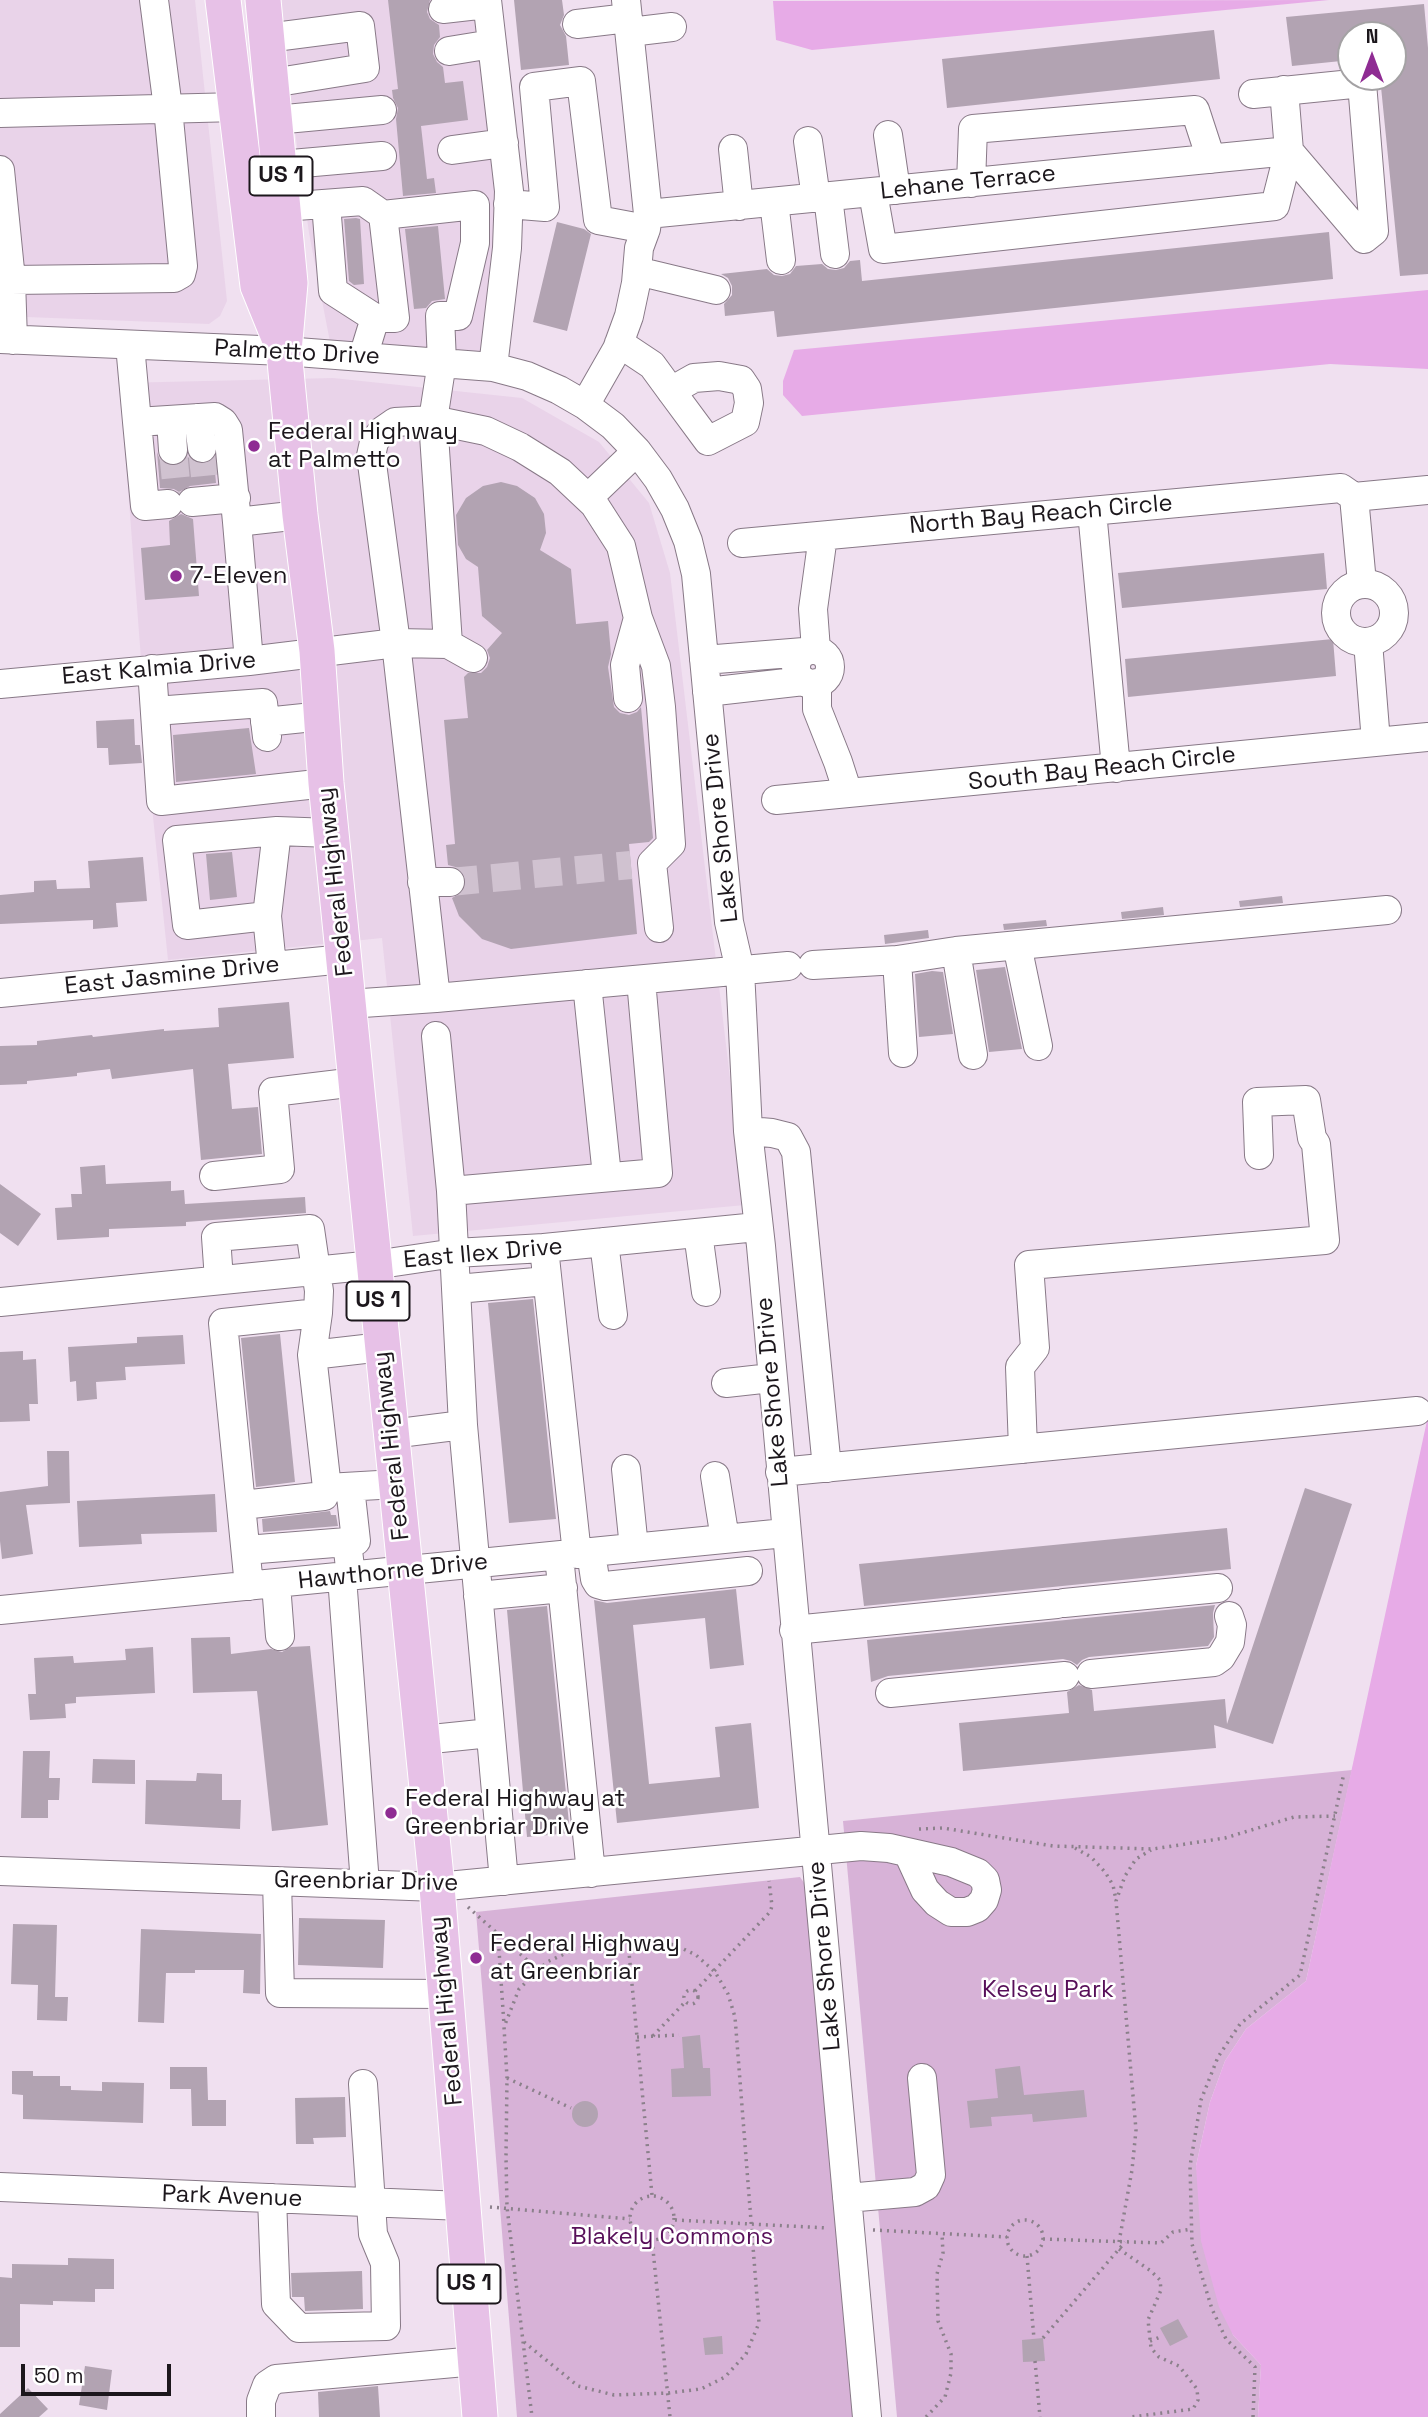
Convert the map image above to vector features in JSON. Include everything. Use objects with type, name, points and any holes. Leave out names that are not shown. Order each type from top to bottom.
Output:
[{"type":"main road","name":"Federal Highway","points":[[223,0],[258,286],[284,351]]},
{"type":"main road","name":"Federal Highway","points":[[266,11],[290,283],[284,351],[317,651],[326,783],[437,1888],[480,2417]]},
{"type":"street","points":[[11,280],[174,278],[181,274],[183,266],[168,108],[154,0]]},
{"type":"street","points":[[443,9],[487,2],[508,204],[507,248],[493,367]]},
{"type":"street","points":[[266,11],[360,26],[365,68],[272,83]]},
{"type":"street","points":[[585,405],[619,343],[629,316],[639,248],[647,222],[628,17]]},
{"type":"street","points":[[577,24],[628,17],[672,27]]},
{"type":"street","points":[[449,51],[492,44]]},
{"type":"street","name":"Lehane Terrace","points":[[508,204],[544,207],[534,87],[581,81],[598,220],[647,222],[774,202],[1289,151]]},
{"type":"street","points":[[1253,94],[1362,83],[1374,231],[1364,239],[1289,151]]},
{"type":"street","points":[[888,135],[883,249],[1275,206],[1289,151],[1284,90]]},
{"type":"street","points":[[0,113],[238,107]]},
{"type":"street","points":[[275,120],[382,110]]},
{"type":"street","points":[[971,183],[973,129],[1195,110],[1211,159]]},
{"type":"street","points":[[808,141],[835,254]]},
{"type":"street","points":[[452,150],[503,143]]},
{"type":"street","points":[[733,149],[739,206]]},
{"type":"street","points":[[280,165],[382,156]]},
{"type":"street","points":[[0,170],[11,280],[6,339]]},
{"type":"street","points":[[283,207],[363,201],[383,215],[474,194],[475,243],[458,316],[385,318],[333,291],[289,295]]},
{"type":"street","points":[[774,202],[781,260]]},
{"type":"street","points":[[326,204],[333,291]]},
{"type":"street","points":[[363,357],[385,318],[383,215]]},
{"type":"street","points":[[637,271],[716,290]]},
{"type":"street","points":[[440,316],[442,362],[433,420],[448,644],[473,659]]},
{"type":"street","name":"Palmetto Drive","points":[[6,339],[284,351],[493,367],[527,376],[585,405]]},
{"type":"street","points":[[619,343],[652,365],[671,391]]},
{"type":"street","points":[[130,345],[145,506],[193,498],[237,510],[300,515]]},
{"type":"street","name":"Lake Shore Drive","points":[[585,405],[613,426],[658,478],[688,541],[696,575],[729,922],[740,970],[748,1131],[761,1247],[867,2417]]},
{"type":"street","points":[[137,422],[215,416],[228,430],[248,661]]},
{"type":"street","points":[[184,419],[202,448]]},
{"type":"street","points":[[173,450],[184,419]]},
{"type":"street","points":[[436,998],[396,643],[371,456],[374,442],[382,431],[395,422],[433,420],[486,431],[520,447],[560,472],[588,498],[621,545],[638,618],[656,666],[671,844],[642,864],[659,928]]},
{"type":"street","points":[[588,498],[637,451]]},
{"type":"street","name":"North Bay Reach Circle","points":[[742,543],[1092,510],[1347,492],[1428,490]]},
{"type":"street","points":[[1347,492],[1362,583]]},
{"type":"street","points":[[1092,510],[1115,768]]},
{"type":"street","points":[[810,651],[823,536]]},
{"type":"street","points":[[1362,583],[1371,584],[1387,593],[1394,610],[1391,627],[1385,634],[1368,642],[1350,638],[1343,633],[1336,616],[1336,607],[1345,591],[1362,583]]},
{"type":"street","points":[[628,698],[625,666],[638,618]]},
{"type":"street","points":[[1368,642],[1376,742]]},
{"type":"street","name":"East Kalmia Drive","points":[[0,684],[248,661],[396,643],[448,644]]},
{"type":"street","points":[[704,660],[810,651],[827,657],[830,666],[825,679],[708,692]]},
{"type":"street","points":[[152,669],[161,801],[326,783]]},
{"type":"street","points":[[810,682],[817,709],[848,793]]},
{"type":"street","points":[[155,711],[262,703],[266,730],[323,716]]},
{"type":"street","name":"South Bay Reach Circle","points":[[776,800],[1428,737]]},
{"type":"street","points":[[267,916],[187,925],[177,840],[277,831],[331,833]]},
{"type":"street","points":[[272,966],[267,916],[277,831]]},
{"type":"street","points":[[422,882],[450,882]]},
{"type":"street","points":[[348,1004],[801,965],[897,960],[956,951],[1387,910]]},
{"type":"street","points":[[1017,945],[1038,1046]]},
{"type":"street","points":[[956,951],[973,1055]]},
{"type":"street","name":"East Jasmine Drive","points":[[0,993],[344,959]]},
{"type":"street","points":[[897,960],[903,1053]]},
{"type":"street","points":[[451,1191],[657,1172],[641,980]]},
{"type":"street","points":[[587,984],[607,1175]]},
{"type":"street","points":[[436,1036],[451,1191],[463,1425],[503,1881]]},
{"type":"street","points":[[214,1176],[280,1169],[273,1092],[356,1082]]},
{"type":"street","points":[[1023,1449],[1020,1367],[1035,1348],[1028,1265],[1325,1240],[1315,1144],[1306,1100],[1257,1102],[1259,1154]]},
{"type":"street","points":[[748,1131],[788,1137],[796,1152],[827,1468]]},
{"type":"street","name":"East Ilex Drive","points":[[0,1302],[374,1265],[455,1253],[544,1248],[757,1227]]},
{"type":"street","points":[[219,1280],[216,1237],[310,1229],[319,1291],[312,1355],[339,1488],[356,1541],[246,1550]]},
{"type":"street","points":[[698,1233],[706,1292]]},
{"type":"street","points":[[604,1242],[613,1315]]},
{"type":"street","points":[[544,1248],[576,1554],[563,1588],[591,1873]]},
{"type":"street","points":[[457,1289],[548,1281]]},
{"type":"street","points":[[280,1636],[263,1585],[246,1550],[223,1323],[318,1313]]},
{"type":"street","points":[[312,1355],[382,1348]]},
{"type":"street","points":[[726,1383],[771,1378]]},
{"type":"street","points":[[780,1472],[1418,1411]]},
{"type":"street","points":[[391,1434],[463,1425]]},
{"type":"street","points":[[626,1469],[634,1548]]},
{"type":"street","points":[[715,1476],[725,1539]]},
{"type":"street","points":[[242,1505],[324,1496],[339,1488],[396,1484]]},
{"type":"street","name":"Hawthorne Drive","points":[[0,1610],[785,1533]]},
{"type":"street","points":[[347,1542],[365,1884]]},
{"type":"street","points":[[576,1554],[598,1584],[605,1586],[748,1571]]},
{"type":"street","points":[[478,1596],[563,1588]]},
{"type":"street","points":[[794,1630],[1218,1588]]},
{"type":"street","points":[[890,1693],[1214,1662],[1221,1657],[1230,1642],[1232,1625],[1229,1616]]},
{"type":"street","points":[[422,1740],[490,1733]]},
{"type":"street","name":"Greenbriar Drive","points":[[0,1871],[437,1888],[861,1846],[889,1848],[912,1841]]},
{"type":"street","points":[[277,1881],[280,1993],[446,1994]]},
{"type":"street","points":[[847,2198],[915,2192],[926,2186],[931,2175],[922,2078]]},
{"type":"street","points":[[272,2198],[276,2304],[299,2328],[386,2326],[385,2263],[373,2234],[363,2084]]},
{"type":"street","name":"Park Avenue","points":[[0,2187],[463,2206]]},
{"type":"street","points":[[261,2417],[261,2400],[267,2385],[276,2379],[476,2361]]},
{"type":"path","points":[[1253,2417],[1255,2367],[1226,2339],[1212,2309],[1192,2244],[1190,2166],[1201,2100],[1218,2057],[1240,2024],[1300,1975],[1344,1773]]},
{"type":"path","points":[[912,1841],[943,1828],[1053,1846],[1153,1849],[1225,1838],[1283,1819],[1335,1816]]},
{"type":"path","points":[[1073,1847],[1091,1857],[1105,1872],[1114,1885],[1116,1901],[1136,2130],[1119,2242]]},
{"type":"path","points":[[1116,1901],[1125,1876],[1136,1860],[1153,1849]]},
{"type":"path","points":[[695,1991],[770,1912],[772,1906],[769,1881]]},
{"type":"path","points":[[437,1888],[473,1910],[537,1969]]},
{"type":"path","points":[[498,1934],[508,2078],[508,2207],[532,2417]]},
{"type":"path","points":[[504,2027],[519,1989],[537,1969],[575,1950],[598,1944],[653,1941],[676,1945],[696,1955],[715,1972],[728,1994],[735,2017],[760,2323],[746,2354],[725,2377],[701,2389],[668,2393],[614,2395],[578,2386],[524,2342]]},
{"type":"path","points":[[628,1942],[652,2195]]},
{"type":"path","points":[[686,2001],[685,1993],[691,1989],[695,1991]]},
{"type":"path","points":[[686,2001],[696,2001],[698,1997],[695,1991]]},
{"type":"path","points":[[653,2036],[686,2001]]},
{"type":"path","points":[[637,2037],[679,2035]]},
{"type":"path","points":[[508,2078],[571,2108]]},
{"type":"path","points":[[652,2195],[667,2200],[672,2206],[675,2220],[669,2233],[652,2240],[636,2233],[630,2219],[639,2199],[652,2195]]},
{"type":"path","points":[[463,2206],[508,2207],[630,2219]]},
{"type":"path","points":[[1023,2220],[1035,2223],[1043,2233],[1043,2239],[1038,2251],[1027,2256],[1016,2254],[1008,2245],[1007,2234],[1013,2225],[1023,2220]]},
{"type":"path","points":[[1043,2239],[1161,2243],[1173,2232],[1192,2229]]},
{"type":"path","points":[[926,2417],[944,2397],[951,2373],[950,2354],[938,2321],[937,2274],[943,2253],[942,2234]]},
{"type":"path","points":[[652,2240],[670,2417]]},
{"type":"path","points":[[1044,2338],[1125,2242]]},
{"type":"path","points":[[1119,2249],[1160,2280],[1161,2290],[1148,2320],[1151,2348],[1158,2357],[1179,2366],[1197,2389],[1198,2400],[1193,2409],[1130,2417]]},
{"type":"path","points":[[1027,2256],[1034,2339]]},
{"type":"path","points":[[1150,2341],[1163,2336]]},
{"type":"path","points":[[1035,2361],[1040,2417]]},
{"type":"shaded area","points":[[0,0],[195,0],[227,301],[220,316],[209,324],[0,316]]},
{"type":"shaded area","points":[[277,0],[496,0],[506,355],[330,342],[309,233]]},
{"type":"shaded area","points":[[1329,0],[812,50],[776,40],[773,1]]},
{"type":"shaded area","points":[[1428,290],[1428,369],[1330,364],[802,416],[783,395],[783,381],[794,350]]},
{"type":"shaded area","points":[[333,378],[522,398],[599,442],[649,503],[670,573],[745,1205],[413,1236],[382,938],[168,960],[153,817],[120,383]]},
{"type":"shaded area","points":[[1428,1416],[1428,2417],[1258,2417],[1261,2365],[1233,2335],[1219,2307],[1201,2241],[1196,2166],[1210,2102],[1225,2061],[1246,2029],[1306,1981]]},
{"type":"green space","name":"Kelsey Park","points":[[1352,1770],[1306,1981],[1246,2029],[1225,2061],[1210,2102],[1196,2166],[1233,2335],[1261,2365],[1258,2417],[897,2417],[843,1821]]},
{"type":"green space","name":"Blakely Commons","points":[[800,1877],[809,1890],[857,2417],[517,2417],[476,1912]]},
{"type":"building","points":[[388,0],[430,0],[427,12],[430,19],[439,25],[440,37],[434,45],[433,54],[443,67],[445,83],[463,81],[468,120],[421,126],[427,179],[434,178],[436,193],[403,196],[396,119],[398,108],[392,90],[398,89]]},
{"type":"building","points":[[514,0],[562,0],[564,15],[560,25],[566,36],[569,65],[521,70]]},
{"type":"building","points":[[1424,4],[1428,48],[1428,274],[1400,276],[1381,91],[1407,91],[1407,21],[1337,21],[1337,61],[1292,66],[1286,17]]},
{"type":"building","points":[[1214,30],[1220,79],[947,108],[942,59]]},
{"type":"building","points":[[344,219],[360,219],[364,284],[354,285],[349,281]]},
{"type":"building","points":[[557,222],[584,229],[591,234],[567,331],[533,322]]},
{"type":"building","points":[[438,226],[445,299],[432,301],[426,308],[414,309],[405,229]]},
{"type":"building","points":[[1329,232],[1333,279],[777,337],[774,311],[725,316],[724,304],[732,295],[732,286],[728,278],[721,274],[767,269],[774,275],[782,276],[790,274],[796,266],[822,264],[828,269],[836,270],[844,268],[850,261],[860,260],[862,281]]},
{"type":"building","points":[[157,452],[165,465],[173,467],[183,463],[188,457],[195,463],[204,464],[214,459],[216,483],[190,486],[179,492],[160,488]]},
{"type":"building","points":[[501,482],[517,486],[535,498],[544,514],[546,533],[540,550],[571,569],[576,624],[608,621],[611,654],[608,667],[614,707],[620,713],[629,715],[641,707],[653,838],[649,842],[629,844],[637,934],[511,949],[482,939],[459,916],[452,898],[464,891],[467,881],[459,868],[448,865],[446,845],[455,844],[444,720],[468,718],[464,677],[468,673],[481,673],[487,667],[490,658],[487,650],[502,633],[482,616],[478,567],[466,559],[458,545],[456,515],[466,498],[483,486]]},
{"type":"building","points":[[181,514],[193,519],[199,596],[145,600],[141,548],[170,545],[169,521]]},
{"type":"building","points":[[1324,553],[1327,589],[1122,608],[1118,573]]},
{"type":"building","points":[[1333,639],[1336,676],[1128,697],[1125,659]]},
{"type":"building","points":[[134,719],[135,745],[140,745],[142,763],[109,765],[108,748],[97,748],[96,721]]},
{"type":"building","points":[[249,728],[256,774],[176,782],[173,735]]},
{"type":"building","points":[[232,852],[237,897],[210,900],[206,854]]},
{"type":"building","points":[[143,857],[147,901],[116,903],[118,927],[93,929],[93,920],[0,924],[0,895],[34,892],[34,881],[56,880],[57,889],[90,888],[88,861]]},
{"type":"building","points":[[1282,896],[1283,903],[1240,907],[1239,901]]},
{"type":"building","points":[[1163,907],[1164,915],[1122,919],[1121,912]]},
{"type":"building","points":[[1046,920],[1047,926],[1004,930],[1003,924]]},
{"type":"building","points":[[928,930],[929,938],[885,944],[884,935]]},
{"type":"building","points":[[1005,967],[1022,1049],[989,1052],[976,970]]},
{"type":"building","points":[[943,972],[953,1034],[919,1037],[915,974]]},
{"type":"building","points":[[289,1002],[294,1058],[228,1064],[232,1109],[258,1107],[262,1154],[201,1160],[193,1069],[112,1079],[110,1069],[77,1073],[77,1076],[27,1081],[27,1084],[0,1085],[0,1046],[37,1045],[37,1041],[92,1035],[219,1027],[218,1008]]},
{"type":"building","points":[[105,1165],[106,1184],[171,1181],[171,1191],[184,1190],[185,1204],[305,1197],[306,1213],[186,1222],[186,1226],[109,1229],[109,1237],[57,1240],[55,1208],[72,1207],[71,1194],[82,1194],[80,1167]]},
{"type":"building","points":[[0,1184],[41,1214],[18,1246],[0,1233]]},
{"type":"building","points":[[533,1299],[556,1519],[509,1523],[488,1303]]},
{"type":"building","points":[[280,1334],[295,1482],[256,1487],[241,1338]]},
{"type":"building","points":[[183,1335],[185,1364],[125,1367],[126,1380],[96,1382],[97,1399],[77,1401],[76,1381],[70,1382],[68,1347],[137,1343],[137,1337]]},
{"type":"building","points":[[23,1351],[23,1360],[36,1359],[38,1404],[29,1404],[30,1421],[0,1422],[0,1352]]},
{"type":"building","points":[[47,1451],[69,1451],[70,1503],[26,1505],[33,1554],[2,1559],[0,1492],[48,1486]]},
{"type":"building","points":[[1305,1488],[1352,1504],[1273,1744],[1214,1725],[1216,1748],[963,1771],[959,1723],[1069,1713],[1067,1692],[1079,1685],[1092,1690],[1094,1711],[1225,1699],[1227,1724]]},
{"type":"building","points":[[215,1494],[217,1532],[141,1534],[142,1544],[79,1547],[77,1501]]},
{"type":"building","points":[[330,1511],[331,1515],[336,1515],[338,1526],[263,1532],[262,1519]]},
{"type":"building","points":[[1227,1528],[1231,1569],[864,1606],[859,1564]]},
{"type":"building","points":[[736,1589],[744,1665],[710,1669],[705,1618],[633,1625],[649,1784],[720,1777],[715,1727],[751,1723],[759,1808],[617,1823],[594,1600],[607,1603]]},
{"type":"building","points":[[1215,1605],[1214,1637],[1208,1646],[1089,1657],[1077,1665],[1063,1659],[888,1676],[871,1682],[867,1640]]},
{"type":"building","points":[[547,1606],[570,1833],[527,1837],[507,1610]]},
{"type":"building","points":[[230,1637],[231,1654],[271,1649],[282,1652],[291,1647],[310,1646],[328,1825],[272,1831],[257,1691],[193,1693],[191,1638]]},
{"type":"building","points":[[153,1647],[155,1693],[76,1697],[76,1703],[65,1704],[66,1718],[30,1720],[28,1694],[36,1694],[34,1658],[73,1656],[74,1663],[126,1660],[125,1649]]},
{"type":"building","points":[[23,1751],[50,1751],[49,1778],[60,1778],[59,1800],[48,1800],[48,1818],[21,1818]]},
{"type":"building","points":[[93,1759],[135,1760],[135,1784],[92,1783]]},
{"type":"building","points":[[197,1773],[222,1774],[222,1800],[241,1800],[240,1829],[145,1824],[146,1780],[196,1781]]},
{"type":"building","points":[[299,1918],[385,1920],[383,1968],[298,1965]]},
{"type":"building","points":[[13,1924],[57,1925],[55,1997],[68,1997],[67,2021],[37,2020],[38,1985],[11,1984]]},
{"type":"building","points":[[141,1929],[261,1934],[260,1994],[243,1993],[244,1970],[166,1973],[164,2023],[138,2022]]},
{"type":"building","points":[[700,2035],[703,2068],[710,2068],[711,2096],[672,2097],[671,2069],[684,2068],[682,2037]]},
{"type":"building","points":[[1020,2066],[1024,2095],[1084,2090],[1087,2117],[1033,2122],[1032,2114],[991,2117],[992,2126],[970,2128],[967,2101],[998,2098],[995,2069]]},
{"type":"building","points":[[170,2067],[207,2067],[208,2100],[226,2100],[226,2126],[192,2126],[191,2089],[170,2089]]},
{"type":"building","points":[[12,2071],[33,2071],[33,2076],[60,2076],[60,2086],[71,2086],[71,2090],[102,2091],[102,2082],[144,2083],[143,2123],[23,2119],[23,2095],[12,2094]]},
{"type":"building","points":[[345,2097],[346,2137],[313,2138],[314,2144],[296,2144],[295,2098]]},
{"type":"building","points":[[585,2101],[594,2105],[598,2114],[594,2123],[585,2127],[576,2123],[572,2114],[576,2105]]},
{"type":"building","points":[[68,2258],[114,2259],[114,2289],[95,2289],[95,2302],[53,2301],[53,2305],[20,2304],[20,2347],[0,2347],[0,2277],[12,2278],[12,2264],[68,2265]]},
{"type":"building","points":[[362,2271],[363,2309],[305,2311],[304,2297],[292,2297],[291,2273]]},
{"type":"building","points":[[1178,2319],[1188,2337],[1170,2346],[1160,2328]]},
{"type":"building","points":[[722,2336],[723,2354],[705,2355],[703,2338]]},
{"type":"building","points":[[1043,2338],[1045,2361],[1023,2362],[1022,2340]]},
{"type":"building","points":[[85,2366],[112,2370],[107,2410],[79,2405]]},
{"type":"building","points":[[378,2386],[380,2417],[319,2417],[318,2392]]},
{"type":"building","points":[[28,2388],[48,2409],[39,2417],[0,2417],[0,2414]]},
{"type":"tunnel","points":[[202,448],[206,486]]},
{"type":"tunnel","points":[[173,450],[178,503]]},
{"type":"tunnel","points":[[450,882],[631,865]]},
{"type":"place","name":"Federal Highway at Palmetto","points":[[254,446]]},
{"type":"place","name":"7-Eleven","points":[[176,576]]},
{"type":"place","name":"Federal Highway at Greenbriar Drive","points":[[391,1813]]},
{"type":"place","name":"Federal Highway at Greenbriar","points":[[476,1958]]}]
